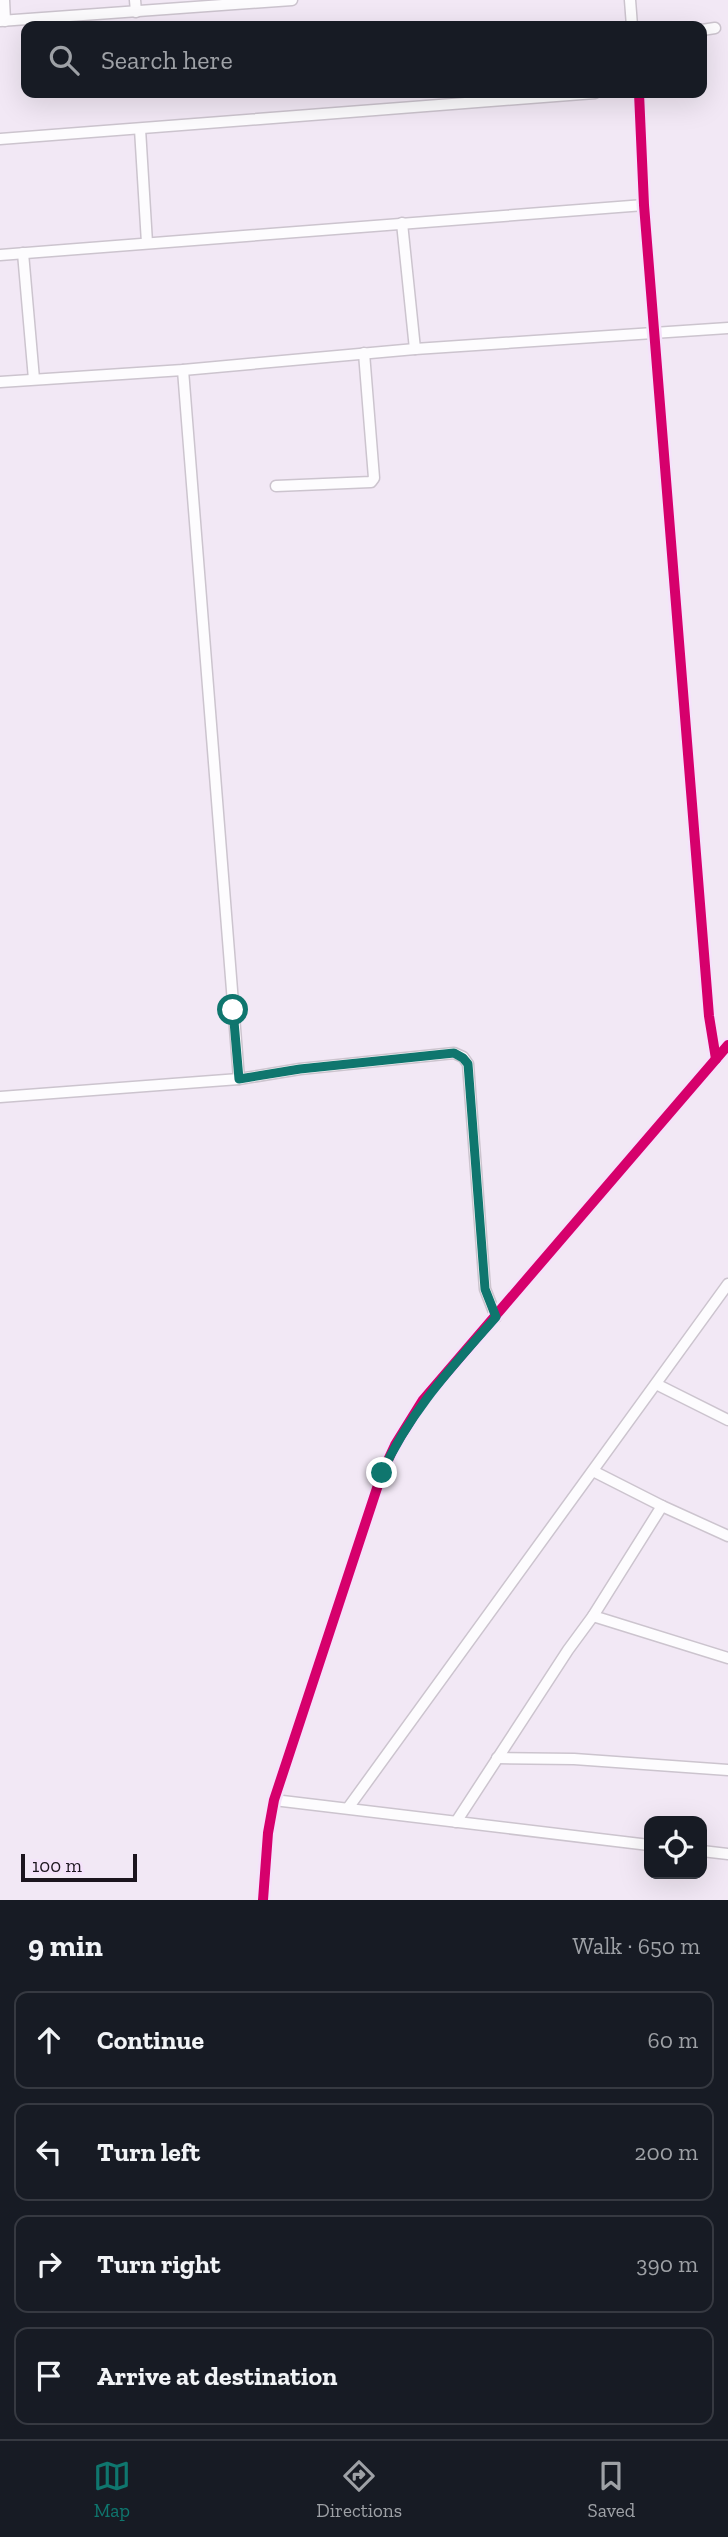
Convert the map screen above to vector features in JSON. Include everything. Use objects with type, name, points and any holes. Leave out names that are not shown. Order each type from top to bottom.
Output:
[{"type":"street","points":[[4,0],[3,21],[292,0]]},
{"type":"street","points":[[135,0],[136,12]]},
{"type":"street","points":[[630,0],[632,21]]},
{"type":"street","points":[[707,29],[715,28]]},
{"type":"street","points":[[0,139],[532,98]]},
{"type":"street","points":[[639,98],[644,205],[708,1002],[716,1059]]},
{"type":"street","points":[[140,129],[147,243]]},
{"type":"street","points":[[0,256],[644,205]]},
{"type":"street","points":[[402,223],[415,349]]},
{"type":"street","points":[[23,254],[34,379]]},
{"type":"street","points":[[0,382],[183,370],[415,349],[728,328]]},
{"type":"street","points":[[276,486],[367,484],[374,478],[364,353]]},
{"type":"street","points":[[183,370],[239,1079]]},
{"type":"street","points":[[263,1900],[268,1833],[274,1800],[357,1544],[382,1473],[395,1445],[424,1400],[728,1045]]},
{"type":"street","points":[[0,1097],[239,1079],[300,1069],[454,1053],[468,1064],[485,1289],[496,1317]]},
{"type":"street","points":[[348,1808],[728,1284]]},
{"type":"street","points":[[656,1384],[728,1420]]},
{"type":"street","points":[[593,1472],[728,1536]]},
{"type":"street","points":[[456,1822],[593,1616],[662,1506]]},
{"type":"street","points":[[593,1616],[728,1658]]},
{"type":"street","points":[[497,1758],[574,1759],[728,1770]]},
{"type":"street","points":[[274,1800],[644,1844]]},
{"type":"street","points":[[707,1852],[728,1854]]},
{"type":"cycle path","points":[[639,98],[644,205],[709,1016],[716,1059]]},
{"type":"cycle path","points":[[263,1900],[268,1833],[274,1800],[382,1473],[395,1445],[423,1400],[728,1045]]},
{"type":"route","points":[[233,1010],[239,1079],[300,1069],[454,1053],[468,1064],[485,1289],[496,1317],[424,1400],[408,1422],[382,1473]]}]
